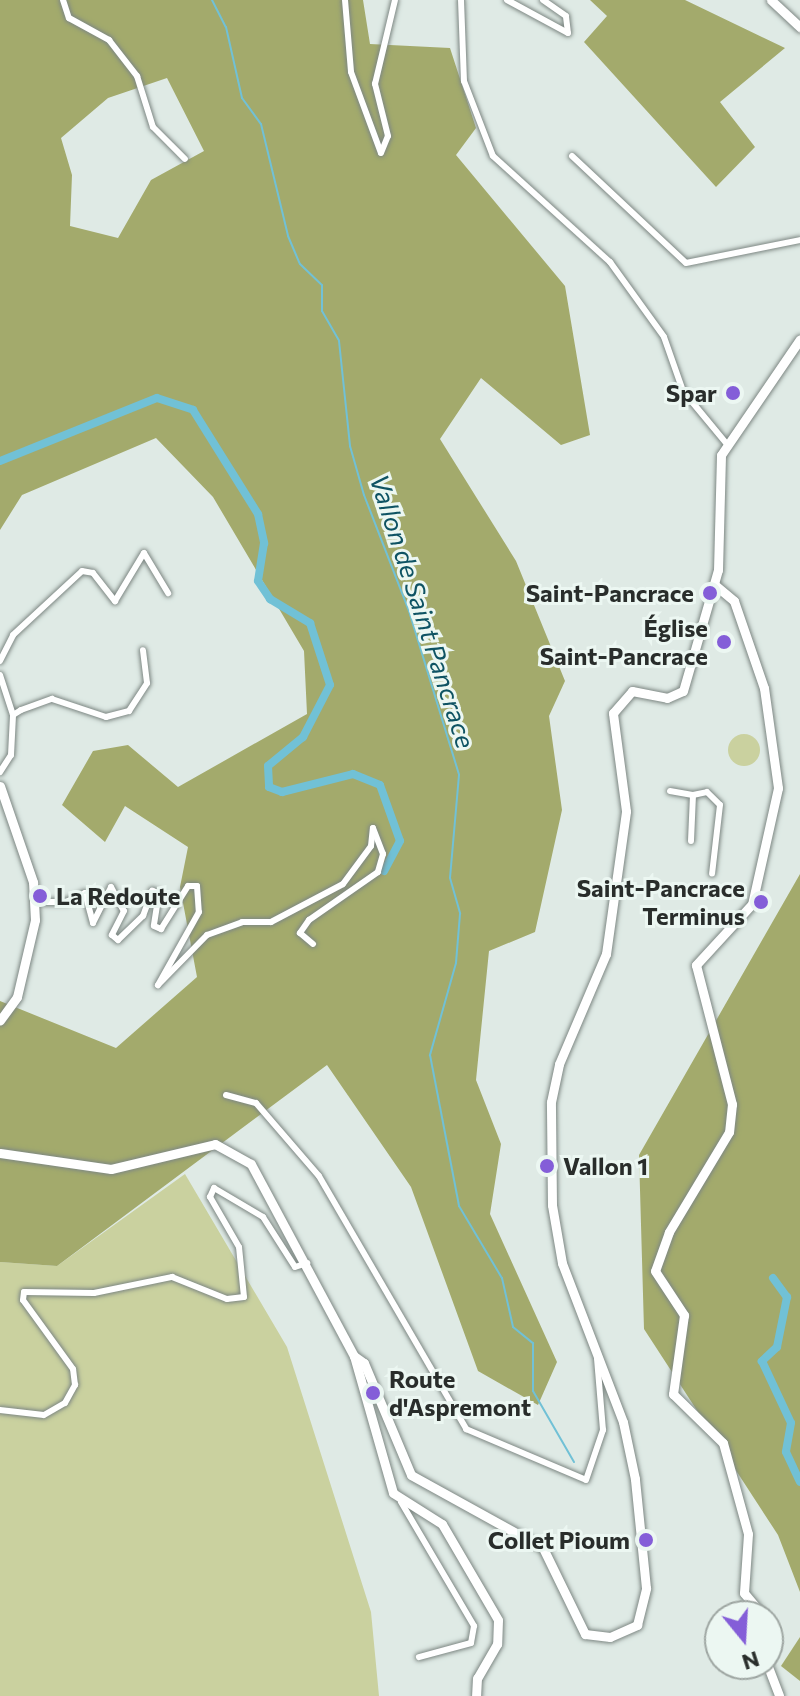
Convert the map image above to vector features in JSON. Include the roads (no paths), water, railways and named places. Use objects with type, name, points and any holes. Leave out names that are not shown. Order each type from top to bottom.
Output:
[{"type":"street","points":[[63,0],[69,18],[109,40],[137,76],[153,127],[185,159]]},
{"type":"street","points":[[345,0],[351,72],[381,153],[388,136],[375,84],[395,0]]},
{"type":"street","points":[[461,0],[464,81],[493,156],[610,262],[664,337],[683,391],[726,443]]},
{"type":"street","points":[[507,0],[568,33],[566,16],[543,0]]},
{"type":"street","points":[[771,0],[800,27]]},
{"type":"street","points":[[572,156],[686,263],[800,240]]},
{"type":"street","points":[[354,1356],[364,1363],[411,1475],[543,1548],[577,1624],[596,1638],[630,1631],[646,1604],[628,1438],[569,1291],[553,1214],[555,1080],[606,954],[626,811],[613,713],[632,691],[667,698],[683,691],[715,585],[726,443],[800,339]]},
{"type":"street","points":[[0,661],[13,635],[82,571],[93,573],[115,601],[144,553],[168,593]]},
{"type":"street","points":[[715,585],[734,601],[764,688],[778,788],[752,904],[695,969],[732,1104],[729,1132],[669,1232],[655,1271],[684,1315],[673,1394],[723,1443],[748,1534],[744,1593],[750,1600]]},
{"type":"street","points":[[13,715],[52,699],[106,717],[129,711],[147,683],[143,650]]},
{"type":"street","points":[[0,675],[13,715],[11,755],[0,772]]},
{"type":"street","points":[[0,786],[35,902],[22,982],[0,1020]]},
{"type":"street","points":[[670,791],[693,795],[707,792],[720,805],[712,874]]},
{"type":"street","points":[[691,841],[693,795]]},
{"type":"street","points":[[35,902],[66,902],[84,892],[93,923],[111,887],[124,911],[112,935],[118,940],[143,916],[152,891],[159,893],[154,926],[161,929],[188,886],[197,886],[199,912],[158,985],[207,935],[242,922],[271,922],[343,884],[371,846],[373,828],[383,854],[378,872],[309,920],[302,941],[313,944]]},
{"type":"street","points":[[226,1095],[256,1103],[319,1176],[466,1429],[586,1480],[603,1430],[597,1358]]},
{"type":"street","points":[[0,1153],[111,1169],[196,1144],[227,1146],[260,1177],[354,1356],[390,1488],[474,1626],[471,1643],[419,1657]]},
{"type":"street","points":[[0,1410],[44,1415],[65,1403],[75,1385],[73,1369],[23,1300],[24,1292],[94,1293],[172,1277],[227,1299],[244,1297],[239,1247],[210,1197],[214,1188],[263,1217],[295,1267],[307,1263]]},
{"type":"street","points":[[401,1502],[442,1524],[498,1620],[497,1644],[477,1678],[476,1696]]},
{"type":"waterway","name":"Vallon de Saint Pancrace","points":[[212,0],[226,27],[242,98],[261,124],[288,236],[300,264],[322,285],[322,311],[339,341],[350,446],[364,495],[409,611],[459,775],[450,878],[460,914],[456,963],[430,1055],[459,1206],[502,1278],[513,1327],[533,1343],[533,1391],[574,1462]]},
{"type":"waterway","points":[[0,461],[157,398],[193,410],[258,514],[264,543],[258,581],[270,599],[310,623],[330,685],[303,737],[268,766],[269,787],[282,792],[353,774],[380,785],[400,841],[384,871]]},
{"type":"waterway","points":[[773,1278],[787,1297],[777,1347],[762,1361],[791,1423],[786,1452],[800,1482]]},
{"type":"place","name":"Spar","points":[[733,393]]},
{"type":"place","name":"Saint-Pancrace","points":[[710,593]]},
{"type":"place","name":"Église Saint-Pancrace","points":[[724,642]]},
{"type":"place","name":"La Redoute","points":[[40,896]]},
{"type":"place","name":"Saint-Pancrace Terminus","points":[[761,902]]},
{"type":"place","name":"Vallon 1","points":[[547,1166]]},
{"type":"place","name":"Route d'Aspremont","points":[[373,1393]]},
{"type":"place","name":"Collet Pioum","points":[[646,1540]]}]
